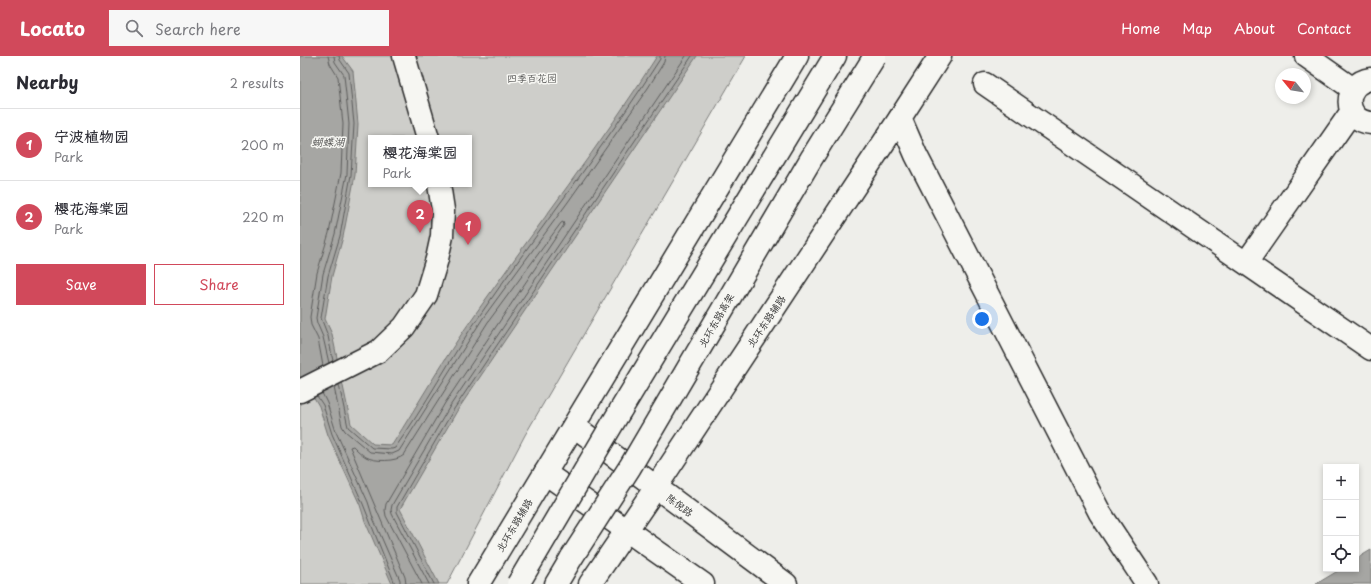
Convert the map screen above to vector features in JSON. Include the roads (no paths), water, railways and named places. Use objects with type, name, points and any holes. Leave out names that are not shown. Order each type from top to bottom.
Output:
[{"type":"main road","points":[[404,56],[427,135]]},
{"type":"main road","name":"北环东路辅路","points":[[478,584],[797,56]]},
{"type":"main road","points":[[518,584],[620,411],[836,56]]},
{"type":"main road","name":"北环东路高架","points":[[556,584],[630,467],[811,159],[875,56]]},
{"type":"main road","name":"北环东路辅路","points":[[590,584],[625,530],[656,487],[940,56]]},
{"type":"main road","points":[[1251,267],[1361,118],[1350,104],[1350,96],[1362,84],[1306,56]]},
{"type":"main road","points":[[985,84],[1371,349]]},
{"type":"main road","points":[[900,118],[916,155],[1100,513],[1147,584]]},
{"type":"main road","points":[[301,391],[379,351],[399,332],[426,295],[442,236],[443,210],[439,187]]},
{"type":"main road","name":"陈倪路","points":[[574,426],[786,584]]},
{"type":"main road","points":[[545,474],[703,584]]},
{"type":"water","name":"蝴蝶湖","points":[[300,56],[342,56],[353,71],[358,124],[355,175],[343,237],[332,276],[325,319],[332,334],[351,424],[373,444],[392,445],[465,329],[614,122],[657,56],[697,56],[457,411],[400,509],[439,584],[392,584],[365,521],[360,505],[328,435],[319,406],[303,379],[300,378]]},
{"type":"water","points":[[1371,550],[1371,584],[1316,584],[1336,572],[1359,572],[1359,557]]},
{"type":"place","name":"樱花海棠园","points":[[420,233]]},
{"type":"place","name":"宁波植物园","points":[[468,245]]},
{"type":"park label","name":"四季百花园","points":[[532,78]]}]
